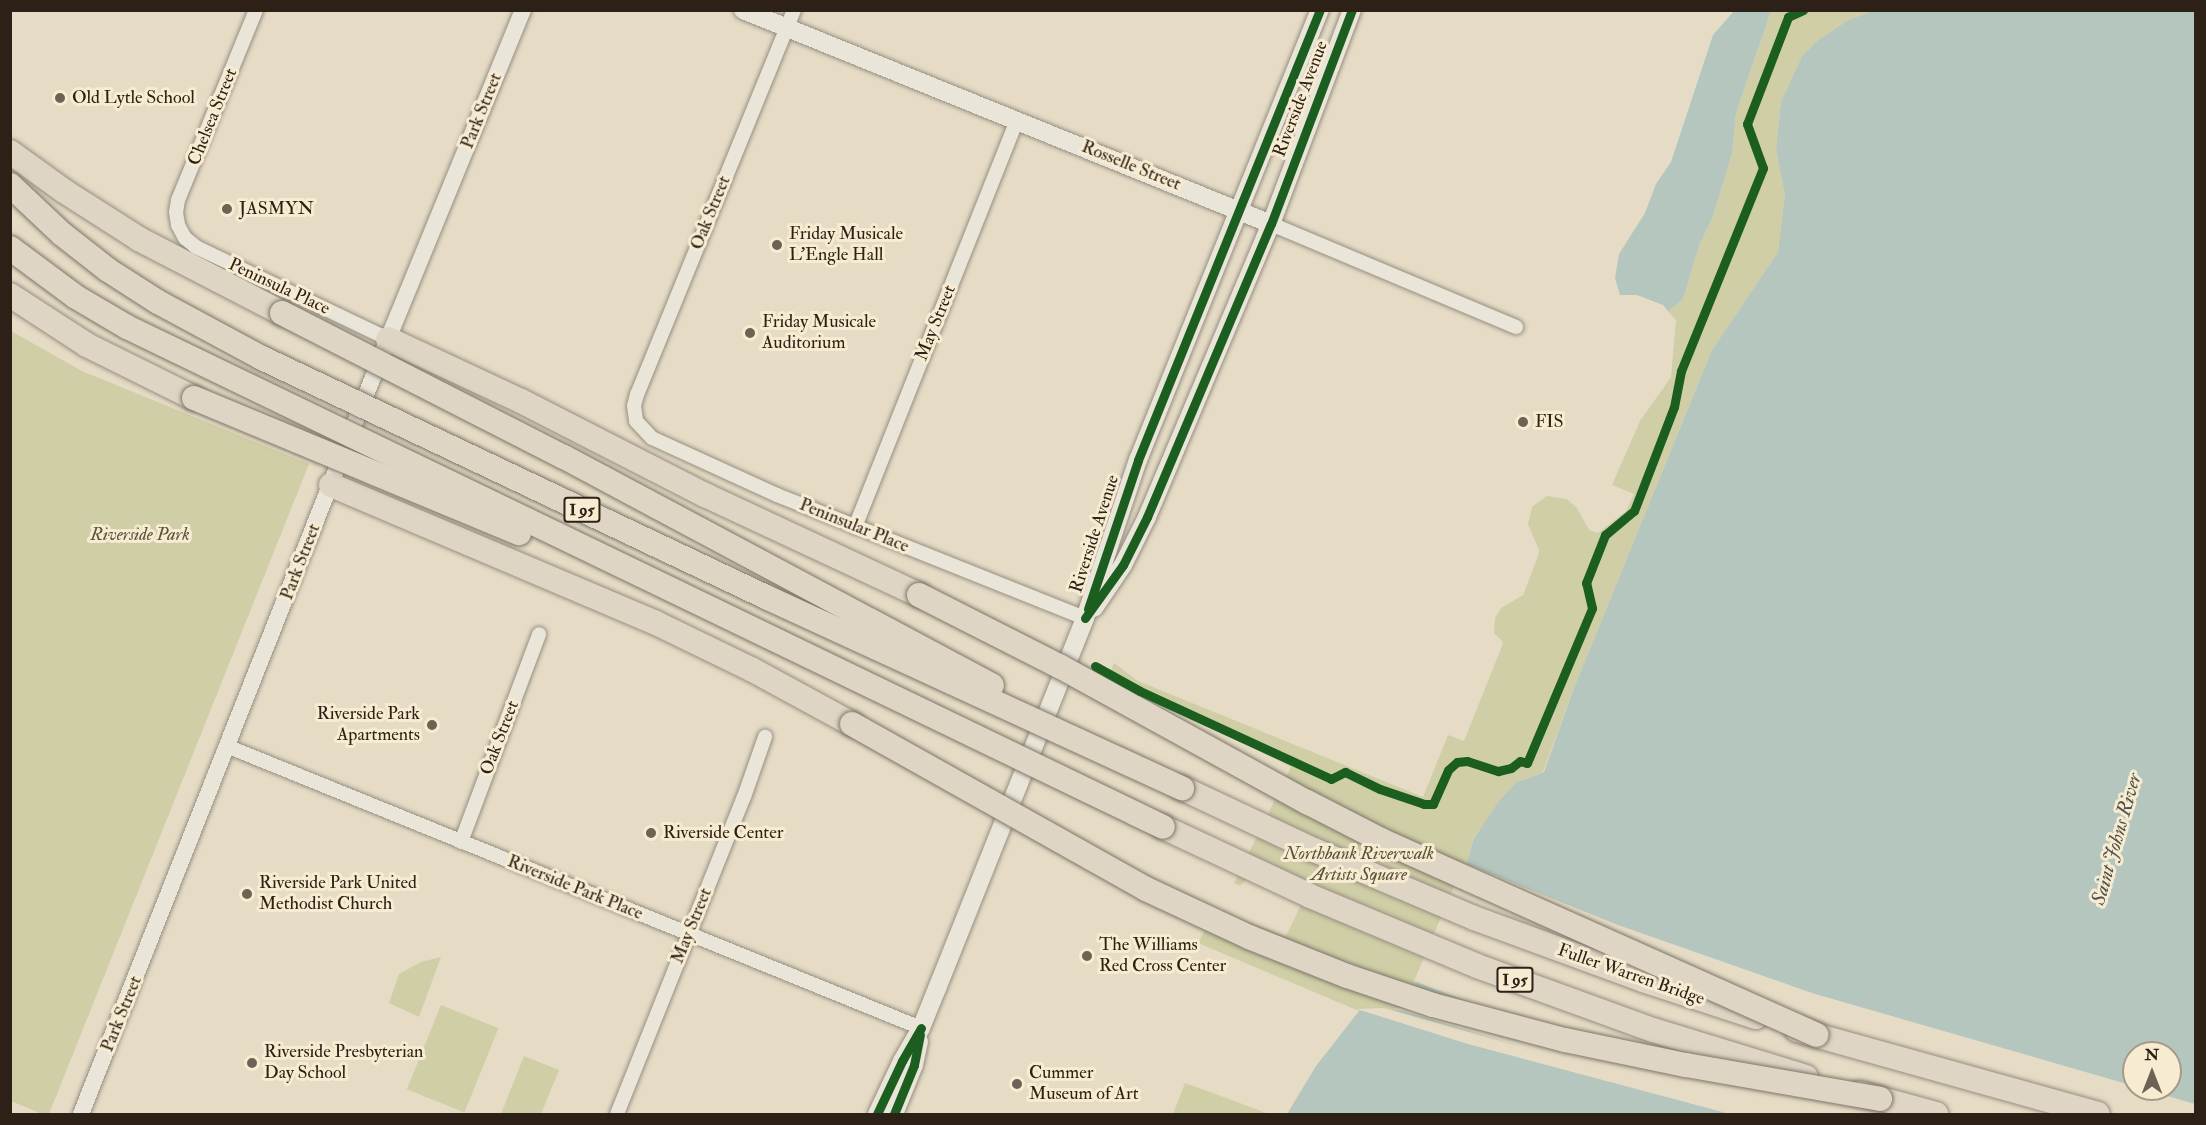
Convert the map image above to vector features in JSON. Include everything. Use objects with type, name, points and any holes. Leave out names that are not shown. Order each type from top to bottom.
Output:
[{"type":"highway","points":[[10,152],[88,207],[183,263],[405,374],[564,457],[1182,788]]},
{"type":"highway","name":"I 95","points":[[10,186],[62,234],[116,276],[183,317],[262,358],[755,592],[1182,788]]},
{"type":"highway","name":"I 95","points":[[10,248],[76,297],[127,327],[1163,827],[1366,921],[1520,982],[1701,1046],[1936,1114]]},
{"type":"highway","points":[[10,295],[87,345],[167,385],[781,643]]},
{"type":"highway","points":[[388,339],[521,401],[714,499],[919,595],[1053,663],[1372,835],[1816,1035]]},
{"type":"highway","points":[[331,485],[654,622],[751,669],[1146,889],[1249,937],[1347,976],[1462,1013],[1592,1047],[1881,1099]]},
{"type":"highway","name":"Fuller Warren Bridge","points":[[1182,788],[1353,867],[1496,927],[1643,980],[1816,1035],[2097,1114]]},
{"type":"main road","name":"Rosselle Street","points":[[743,10],[1271,224]]},
{"type":"main road","name":"Riverside Avenue","points":[[877,1114],[902,1061],[921,1028],[1085,618],[1133,472],[1320,10]]},
{"type":"main road","name":"Riverside Avenue","points":[[1085,618],[1111,583],[1140,533],[1271,224],[1352,11]]},
{"type":"main road","name":"Riverside Avenue","points":[[894,1114],[914,1065],[921,1028]]},
{"type":"street","name":"Chelsea Street","points":[[178,225],[176,212],[178,200],[256,10]]},
{"type":"street","name":"Park Street","points":[[81,1114],[229,747],[388,339],[523,10]]},
{"type":"street","name":"Oak Street","points":[[636,417],[637,394],[794,10]]},
{"type":"street","name":"May Street","points":[[855,527],[1017,120]]},
{"type":"street","name":"Rosselle Street","points":[[1271,224],[1516,327]]},
{"type":"street","name":"Peninsula Place","points":[[178,225],[190,243],[204,252],[388,339]]},
{"type":"street","name":"Peninsular Place","points":[[636,417],[640,428],[652,438],[855,527],[1085,618]]},
{"type":"street","name":"Oak Street","points":[[461,842],[539,634]]},
{"type":"street","name":"May Street","points":[[617,1114],[744,797],[765,737]]},
{"type":"street","name":"Riverside Park Place","points":[[229,747],[921,1028]]},
{"type":"green space","name":"Northbank Riverwalk Artists Square","points":[[1771,11],[1873,11],[1848,20],[1817,41],[1802,56],[1781,102],[1776,150],[1785,195],[1778,252],[1712,350],[1574,688],[1543,772],[1517,782],[1473,839],[1467,863],[1405,1010],[1359,1011],[1198,943],[1215,910],[1286,936],[1307,892],[1249,877],[1240,886],[1234,883],[1291,767],[1198,721],[1105,684],[1114,663],[1138,681],[1423,797],[1448,735],[1464,741],[1502,646],[1503,642],[1494,633],[1495,618],[1501,608],[1523,595],[1538,556],[1539,550],[1528,524],[1532,507],[1547,496],[1567,499],[1577,508],[1589,530],[1598,533],[1626,511],[1634,494],[1612,485],[1640,421],[1671,377],[1676,320],[1668,311],[1683,299],[1699,246],[1713,216],[1732,154],[1736,113]]},
{"type":"green space","name":"Riverside Park","points":[[11,331],[82,371],[309,464],[49,1114],[42,1114],[11,1101]]},
{"type":"green space","points":[[441,957],[419,1017],[389,1003],[399,974],[421,962]]},
{"type":"green space","points":[[441,1005],[498,1028],[464,1113],[407,1089]]},
{"type":"green space","points":[[524,1056],[559,1070],[541,1114],[501,1114]]},
{"type":"green space","points":[[1185,1083],[1213,1093],[1269,1114],[1173,1114]]},
{"type":"water","points":[[1734,11],[1771,11],[1736,113],[1732,154],[1713,216],[1699,246],[1683,299],[1668,311],[1663,305],[1637,295],[1620,295],[1615,278],[1619,254],[1645,213],[1656,184],[1671,162],[1713,35]]},
{"type":"water","name":"Saint Johns River","points":[[1873,11],[2195,11],[2195,1114],[1287,1114],[1316,1066],[1359,1011],[1405,1010],[1467,863],[1473,840],[1499,801],[1517,782],[1544,772],[1574,688],[1712,350],[1778,252],[1785,195],[1776,150],[1781,102],[1802,56],[1817,41],[1848,20]]},
{"type":"pier","points":[[1464,863],[1618,925],[1812,993],[2122,1083],[2122,1101],[2182,1100],[2195,1104],[2195,1114],[1730,1114],[1468,1044],[1357,1009],[1384,1008],[1533,1050],[1393,1008],[1482,1007],[1414,981]]},
{"type":"cycle path","points":[[1088,609],[1138,460],[1320,10]]},
{"type":"cycle path","points":[[1085,618],[1123,565],[1147,517],[1271,224],[1352,10]]},
{"type":"cycle path","points":[[1095,666],[1140,691],[1331,779],[1345,772],[1380,789],[1424,804],[1433,804],[1448,770],[1457,762],[1467,761],[1498,771],[1511,768],[1520,761],[1527,763],[1592,608],[1586,583],[1605,535],[1634,511],[1674,407],[1681,371],[1763,168],[1747,124],[1788,17],[1803,10]]},
{"type":"cycle path","points":[[877,1114],[902,1061],[921,1028]]},
{"type":"cycle path","points":[[894,1114],[914,1065],[920,1035]]},
{"type":"place","name":"Old Lytle School","points":[[60,98]]},
{"type":"place","name":"JASMYN","points":[[227,209]]},
{"type":"place","name":"Friday Musicale L'Engle Hall","points":[[777,245]]},
{"type":"place","name":"Friday Musicale Auditorium","points":[[750,333]]},
{"type":"place","name":"FIS","points":[[1523,422]]},
{"type":"place","name":"Riverside Park Apartments","points":[[432,725]]},
{"type":"place","name":"Riverside Center","points":[[651,833]]},
{"type":"place","name":"Riverside Park United Methodist Church","points":[[247,894]]},
{"type":"place","name":"The Williams Red Cross Center","points":[[1087,956]]},
{"type":"place","name":"Riverside Presbyterian Day School","points":[[252,1063]]},
{"type":"place","name":"Cummer Museum of Art","points":[[1017,1084]]}]
